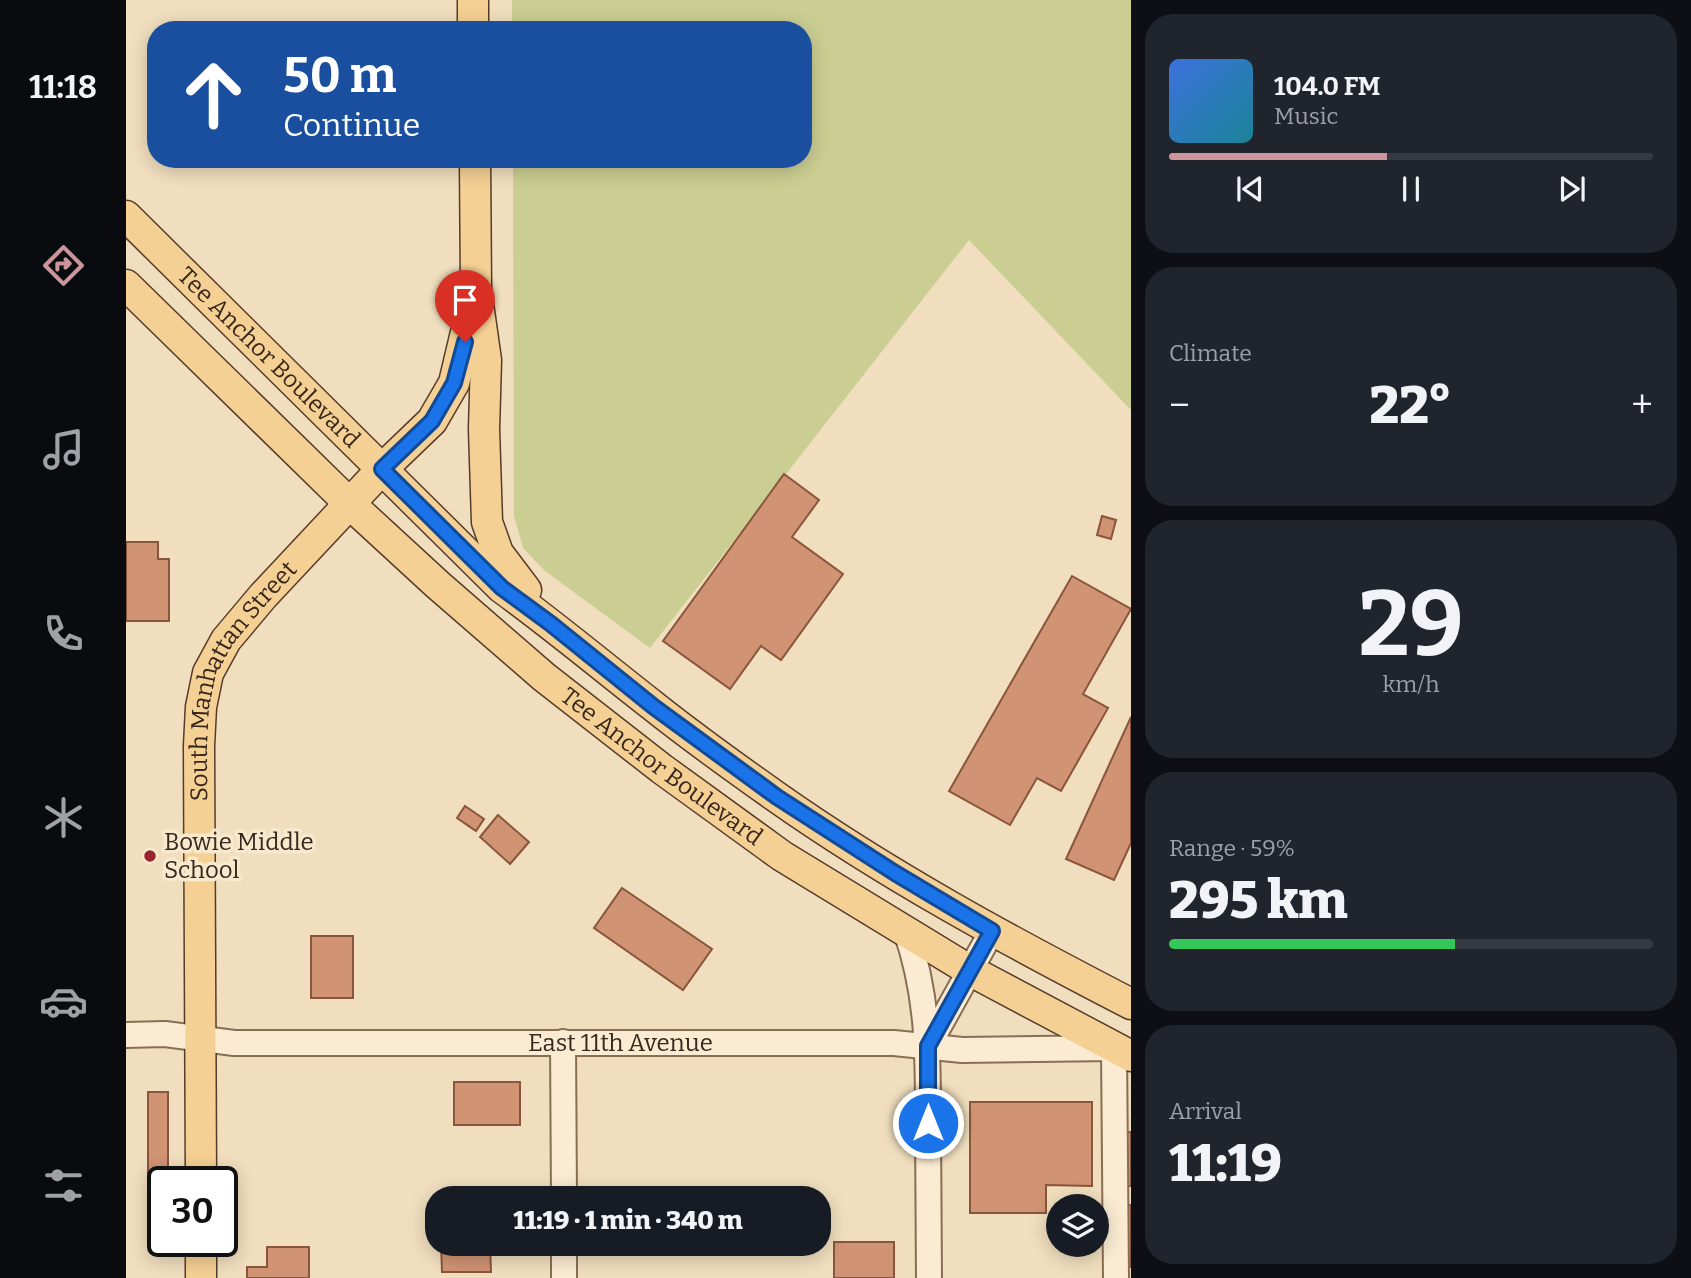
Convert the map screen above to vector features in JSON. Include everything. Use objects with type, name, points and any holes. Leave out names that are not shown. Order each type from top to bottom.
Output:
[{"type":"main road","points":[[473,0],[473,21]]},
{"type":"main road","points":[[475,168],[476,290],[486,360],[484,429],[487,522],[498,553],[551,624]]},
{"type":"main road","name":"Tee Anchor Boulevard","points":[[126,216],[502,588],[654,707],[777,797],[992,931],[1131,1004]]},
{"type":"main road","name":"Tee Anchor Boulevard","points":[[126,285],[350,504],[438,585],[544,677],[662,769],[782,856],[970,970],[1122,1052]]},
{"type":"main road","name":"South Manhattan Street","points":[[201,1166],[199,746],[201,706],[208,673],[226,640],[263,596],[382,469],[432,421],[454,383],[476,290]]},
{"type":"main road","points":[[201,1257],[201,1278]]},
{"type":"street","points":[[906,931],[918,965],[928,1046],[929,1278]]},
{"type":"street","points":[[928,1046],[992,931]]},
{"type":"street","name":"East 11th Avenue","points":[[126,1035],[165,1034],[234,1043],[894,1043],[962,1050],[1122,1052]]},
{"type":"street","points":[[563,1042],[564,1186]]},
{"type":"street","points":[[1116,1278],[1122,1052]]},
{"type":"street","points":[[564,1256],[564,1278]]},
{"type":"green space","points":[[512,0],[1131,0],[1131,410],[969,240],[650,648],[545,571],[523,548],[514,516],[513,168],[812,168],[812,21],[512,21]]},
{"type":"building","points":[[784,474],[819,500],[792,537],[843,574],[781,660],[761,646],[730,689],[663,641]]},
{"type":"building","points":[[1102,516],[1116,520],[1111,539],[1097,535]]},
{"type":"building","points":[[126,542],[158,542],[158,559],[169,559],[169,621],[126,621]]},
{"type":"building","points":[[1072,576],[1131,609],[1083,694],[1108,708],[1061,791],[1037,778],[1010,825],[949,791]]},
{"type":"building","points":[[1131,717],[1131,843],[1114,880],[1066,859]]},
{"type":"building","points":[[465,806],[484,819],[476,831],[457,818]]},
{"type":"building","points":[[498,815],[529,842],[510,864],[480,837]]},
{"type":"building","points":[[622,888],[712,949],[683,990],[594,928]]},
{"type":"building","points":[[311,936],[353,936],[353,998],[311,998]]},
{"type":"building","points":[[454,1082],[520,1082],[520,1125],[454,1125]]},
{"type":"building","points":[[148,1092],[168,1092],[168,1166],[148,1166]]},
{"type":"building","points":[[970,1102],[1092,1102],[1092,1186],[1046,1185],[1046,1213],[970,1213]]},
{"type":"building","points":[[1126,1132],[1131,1132],[1131,1186],[1126,1186]]},
{"type":"building","points":[[1125,1205],[1131,1205],[1131,1267],[1125,1267]]},
{"type":"building","points":[[834,1242],[894,1242],[894,1278],[834,1278]]},
{"type":"building","points":[[267,1247],[309,1247],[309,1278],[247,1278],[247,1267],[267,1267]]},
{"type":"building","points":[[441,1256],[490,1256],[491,1272],[442,1272]]},
{"type":"place","name":"Bowie Middle School","points":[[150,856]]},
{"type":"route","points":[[465,342],[454,383],[432,421],[382,469],[502,588],[654,707],[777,797],[992,931],[928,1046],[928,1123]]}]
